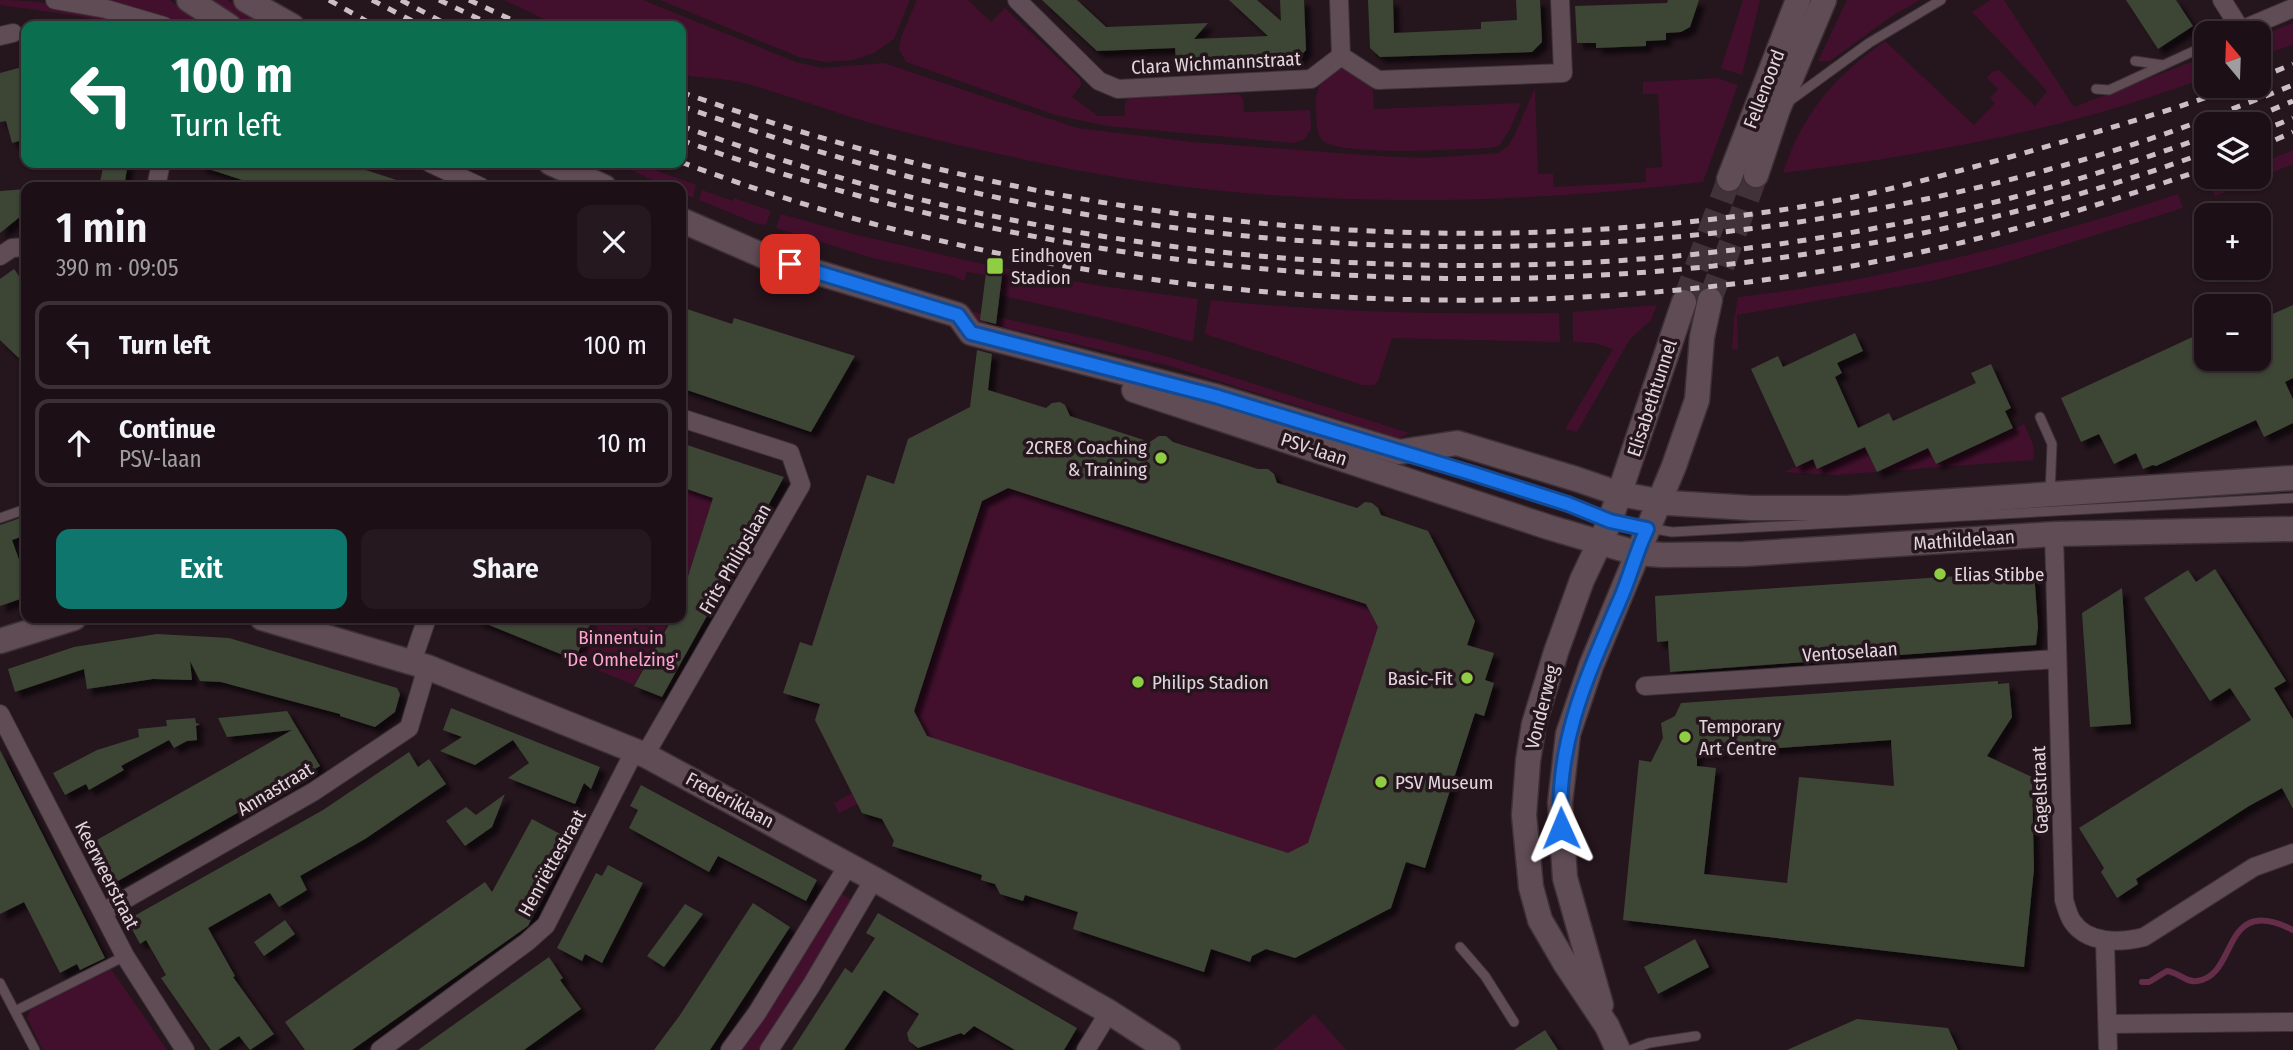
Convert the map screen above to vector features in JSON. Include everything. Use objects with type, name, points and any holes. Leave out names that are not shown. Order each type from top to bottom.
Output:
[{"type":"main road","points":[[189,0],[221,21]]},
{"type":"main road","points":[[246,0],[283,21]]},
{"type":"main road","name":"Fellenoord","points":[[1729,178],[1798,0]]},
{"type":"main road","name":"Fellenoord","points":[[1756,176],[1778,110],[1824,0]]},
{"type":"main road","points":[[560,171],[590,182]]},
{"type":"main road","name":"PSV-laan","points":[[686,222],[766,257],[958,315],[971,333],[1215,396],[1399,452],[1457,443],[1620,494]]},
{"type":"main road","name":"Elisabethtunnel","points":[[1647,529],[1697,400],[1702,337],[1710,300]]},
{"type":"main road","name":"Elisabethtunnel","points":[[1610,521],[1684,302]]},
{"type":"main road","name":"PSV-laan","points":[[1030,348],[1086,375],[1636,553]]},
{"type":"main road","name":"Mathildelaan","points":[[1636,553],[1744,554],[2052,514],[2293,478]]},
{"type":"main road","name":"Mathildelaan","points":[[1620,494],[1659,501],[1751,508],[2052,514],[2293,529]]},
{"type":"main road","name":"Vonderweg","points":[[1607,1026],[1565,963],[1541,920],[1531,887],[1524,816],[1534,724],[1582,580],[1610,521]]},
{"type":"main road","name":"Vonderweg","points":[[1618,1050],[1607,1026],[1565,878],[1560,803],[1568,734],[1591,666],[1647,529]]},
{"type":"main road","points":[[0,641],[58,623]]},
{"type":"main road","name":"Frederiklaan","points":[[279,623],[419,664],[640,753],[874,878],[1109,1012],[1168,1050]]},
{"type":"street","points":[[55,0],[106,9],[147,21]]},
{"type":"street","name":"Clara Wichmannstraat","points":[[1017,0],[1099,81],[1118,89],[1311,79],[1341,56]]},
{"type":"street","points":[[1339,0],[1341,56],[1378,80],[1563,78],[1560,0]]},
{"type":"street","points":[[2221,0],[2232,21]]},
{"type":"street","points":[[2261,21],[2293,8]]},
{"type":"street","points":[[441,168],[470,182]]},
{"type":"street","points":[[0,256],[12,248],[21,247]]},
{"type":"street","name":"Frits Philipslaan","points":[[640,753],[801,485],[790,453],[686,420]]},
{"type":"street","name":"Gagelstraat","points":[[2052,514],[2064,900],[2072,921],[2089,934],[2105,941]]},
{"type":"street","name":"Annastraat","points":[[103,912],[313,792],[409,728],[426,623]]},
{"type":"street","name":"Ventoselaan","points":[[1645,686],[2057,659]]},
{"type":"street","name":"Keerweerstraat","points":[[0,714],[125,956],[185,1050]]},
{"type":"street","name":"Henriëttestraat","points":[[380,1050],[527,942],[546,925],[640,753]]},
{"type":"street","points":[[2108,1050],[2105,941],[2124,942],[2144,937],[2254,867],[2293,853]]},
{"type":"street","points":[[730,1050],[757,1013],[849,864]]},
{"type":"street","points":[[769,1050],[811,986],[874,878]]},
{"type":"street","points":[[1086,1050],[1109,1012]]},
{"type":"street","points":[[2108,1024],[2293,1021]]},
{"type":"lane","points":[[1778,110],[1869,43],[1941,0]]},
{"type":"lane","points":[[2096,89],[2109,90],[2194,51]]},
{"type":"lane","points":[[2135,61],[2163,65]]},
{"type":"lane","points":[[2040,417],[2052,444],[2052,514]]},
{"type":"lane","name":"PSV-laan","points":[[1399,452],[1568,504],[1610,521]]},
{"type":"lane","name":"Mathildelaan","points":[[1610,521],[1647,529],[1696,532],[2052,514],[2293,498]]},
{"type":"lane","points":[[0,518],[21,511]]},
{"type":"lane","points":[[1460,947],[1485,976],[1514,1022]]},
{"type":"lane","points":[[15,1012],[125,956]]},
{"type":"lane","points":[[0,983],[34,1050]]},
{"type":"lane","points":[[1631,1050],[1649,1043],[1696,1036]]},
{"type":"green space","points":[[0,0],[58,5],[132,21],[102,21],[0,5]]},
{"type":"green space","points":[[88,0],[169,0],[203,21],[167,21]]},
{"type":"green space","points":[[209,0],[227,0],[259,18],[258,21],[241,21]]},
{"type":"green space","points":[[504,0],[643,0],[796,62],[822,68],[884,63],[1077,128],[1192,142],[1378,156],[1426,158],[1498,153],[1508,146],[1515,134],[1535,88],[1538,174],[1553,174],[1554,187],[1646,182],[1646,168],[1662,167],[1658,94],[1643,94],[1643,82],[1717,78],[1738,85],[1703,182],[1621,191],[1458,200],[1294,197],[1212,190],[1050,165],[867,122],[744,83],[686,76],[686,21],[548,21]]},
{"type":"green space","points":[[660,0],[910,0],[894,39],[874,53],[853,60],[825,62],[799,57]]},
{"type":"green space","points":[[917,0],[968,0],[991,22],[1005,8],[1080,79],[1081,85],[1072,97],[1098,116],[1125,116],[1125,102],[1130,97],[1238,94],[1243,98],[1244,112],[1310,110],[1311,128],[1305,139],[1293,143],[1107,126],[1055,115],[906,62],[899,50],[901,37]]},
{"type":"green space","points":[[1743,0],[1760,0],[1742,75],[1721,68]]},
{"type":"green space","points":[[1847,0],[1920,0],[1892,16],[1830,61],[1818,61]]},
{"type":"green space","points":[[1990,0],[2004,0],[2074,107],[2194,61],[2194,82],[2104,111],[1998,138],[1891,158],[1783,173],[1800,132],[1822,98],[1850,68],[1885,41],[1974,125],[1995,103],[1990,98],[1998,89],[1987,78],[1992,72],[1999,70],[2035,106],[2047,91],[1972,12]]},
{"type":"green space","points":[[2293,23],[2293,44],[2272,52],[2272,31]]},
{"type":"green space","points":[[1336,68],[1346,70],[1368,82],[1373,91],[1374,109],[1521,103],[1499,146],[1401,151],[1351,149],[1322,140],[1318,133],[1318,91],[1322,81]]},
{"type":"green space","points":[[2293,150],[2293,164],[2271,173],[2271,159]]},
{"type":"green space","points":[[627,168],[650,168],[696,185],[693,198],[686,195],[686,182],[657,182]]},
{"type":"green space","points":[[2212,189],[2232,189],[2215,196]]},
{"type":"green space","points":[[702,190],[771,211],[766,225],[699,200]]},
{"type":"green space","points":[[2178,194],[2183,208],[2001,264],[1936,280],[1737,315],[1738,349],[1732,350],[1738,297],[1850,280],[1961,257],[2070,228]]},
{"type":"green space","points":[[781,214],[853,234],[987,265],[986,275],[966,272],[965,281],[951,275],[872,258],[776,228]]},
{"type":"green space","points":[[1003,268],[1101,286],[1198,299],[1193,342],[999,295]]},
{"type":"green space","points":[[1211,300],[1385,312],[1559,313],[1560,342],[1392,338],[1378,381],[1374,385],[1362,385],[1205,334]]},
{"type":"green space","points":[[1657,305],[1651,320],[1630,339],[1577,432],[1565,429],[1613,349],[1595,343],[1573,342],[1573,312]]},
{"type":"green space","points":[[965,310],[1169,357],[1409,433],[1399,438],[1174,367],[965,318]]},
{"type":"green space","name":"Philips Stadion","points":[[998,393],[1047,408],[1052,403],[1060,402],[1067,409],[1068,416],[1150,442],[1157,436],[1165,436],[1182,452],[1184,446],[1246,465],[1245,472],[1268,469],[1274,474],[1276,482],[1358,509],[1364,503],[1372,503],[1378,508],[1380,516],[1428,531],[1474,621],[1467,644],[1494,653],[1485,680],[1494,683],[1484,716],[1475,713],[1425,868],[1406,863],[1391,908],[1294,958],[1266,949],[1254,951],[1250,962],[1211,949],[1204,972],[1073,929],[1077,912],[1025,895],[1023,901],[1000,894],[999,886],[981,880],[982,875],[892,846],[896,835],[890,834],[887,827],[889,821],[858,804],[839,813],[834,803],[852,793],[815,720],[820,704],[783,693],[800,642],[812,646],[867,475],[894,484],[908,439]]},
{"type":"green space","points":[[2024,424],[2033,444],[2034,460],[1877,472],[1928,448],[1936,464]]},
{"type":"green space","points":[[1865,447],[1877,472],[1836,475],[1784,472],[1813,459],[1818,469]]},
{"type":"green space","name":"Binnentuin 'De Omhelzing'","points":[[686,489],[705,495],[715,494],[686,580]]},
{"type":"green space","name":"Binnentuin 'De Omhelzing'","points":[[591,623],[668,623],[634,685],[575,661]]},
{"type":"green space","points":[[840,893],[855,902],[760,1050],[739,1050]]},
{"type":"green space","points":[[111,969],[167,1050],[43,1050],[27,1018],[31,1009]]},
{"type":"green space","points":[[1314,1014],[1346,1050],[1273,1050]]},
{"type":"building","points":[[1042,0],[1077,0],[1106,27],[1208,23],[1194,39],[1268,36],[1229,0],[1257,0],[1281,21],[1280,0],[1304,0],[1306,50],[1297,60],[1176,64],[1175,48],[1097,51]]},
{"type":"building","points":[[1368,0],[1393,0],[1394,33],[1481,29],[1481,22],[1517,20],[1516,0],[1540,0],[1542,42],[1532,52],[1380,57],[1370,48]]},
{"type":"building","points":[[1668,0],[1699,0],[1690,27],[1681,32],[1666,33],[1666,40],[1646,41],[1646,46],[1596,48],[1596,43],[1577,43],[1575,6],[1667,3]]},
{"type":"building","points":[[2126,0],[2176,0],[2193,26],[2158,49]]},
{"type":"building","points":[[21,67],[21,140],[12,143],[6,121],[0,122],[0,73]]},
{"type":"building","points":[[103,168],[127,168],[125,182],[100,182]]},
{"type":"building","points":[[205,168],[359,168],[403,182],[249,182]]},
{"type":"building","points":[[21,189],[21,216],[0,233],[0,191]]},
{"type":"building","points":[[987,265],[1003,268],[996,324],[980,320]]},
{"type":"building","points":[[14,269],[21,279],[21,360],[0,340],[0,279]]},
{"type":"building","points":[[2293,305],[2293,378],[2285,382],[2293,399],[2293,423],[2264,437],[2256,420],[2156,466],[2143,469],[2136,453],[2114,464],[2099,434],[2081,442],[2061,398],[2194,336],[2194,371],[2271,371],[2271,315]]},
{"type":"building","points":[[686,309],[732,324],[734,318],[855,356],[811,432],[686,390]]},
{"type":"building","points":[[1855,333],[1863,351],[1837,363],[1842,373],[1835,377],[1858,428],[1889,413],[1893,421],[1976,383],[1971,373],[1991,364],[2011,408],[2005,411],[2013,428],[1936,464],[1928,448],[1877,472],[1865,447],[1817,469],[1813,459],[1796,467],[1751,369],[1778,356],[1783,367]]},
{"type":"building","name":"Philips Stadion","points":[[977,350],[992,354],[988,390],[1046,408],[1052,403],[1060,402],[1065,405],[1070,416],[1150,442],[1159,436],[1166,436],[1173,442],[1258,469],[1268,469],[1274,474],[1277,483],[1357,508],[1365,502],[1372,503],[1381,515],[1428,531],[1475,621],[1467,645],[1494,653],[1485,680],[1494,683],[1484,716],[1475,713],[1425,868],[1406,862],[1391,908],[1295,958],[1266,949],[1252,956],[1250,962],[1211,949],[1204,972],[1073,929],[1078,912],[1025,895],[1023,901],[1000,894],[995,884],[981,880],[982,875],[892,846],[894,841],[882,819],[862,813],[815,720],[820,704],[783,693],[800,642],[812,646],[867,475],[894,484],[908,439],[970,407]],"holes":[[[1008,488],[1366,604],[1378,627],[1308,843],[1288,853],[927,736],[914,711],[982,501]]]},
{"type":"building","points":[[686,445],[784,477],[662,697],[634,686],[670,623],[686,623],[686,582],[713,498],[686,489]]},
{"type":"building","points":[[21,518],[21,537],[12,540],[21,565],[21,599],[0,606],[0,525]]},
{"type":"building","points":[[2215,569],[2286,681],[2274,688],[2293,719],[2293,809],[2282,788],[2249,806],[2136,879],[2138,884],[2117,898],[2101,872],[2104,868],[2079,828],[2251,720],[2230,688],[2210,701],[2144,598],[2188,570],[2196,582]]},
{"type":"building","points":[[2034,571],[2038,627],[2036,645],[1670,672],[1668,641],[1657,642],[1655,596]]},
{"type":"building","points":[[2122,588],[2131,724],[2090,727],[2082,613]]},
{"type":"building","points":[[484,623],[591,623],[575,660]]},
{"type":"building","points":[[157,634],[229,638],[397,688],[400,694],[395,712],[375,727],[340,714],[221,682],[200,681],[190,661],[192,680],[153,679],[87,689],[84,669],[15,692],[8,669],[74,647]]},
{"type":"building","points":[[1998,681],[1998,684],[2009,683],[2012,717],[1987,756],[2032,777],[2034,869],[2024,967],[1623,920],[1639,760],[1651,762],[1663,738],[1661,723],[1675,716],[1681,703]],"holes":[[[1891,740],[1894,786],[1799,777],[1787,883],[1704,874],[1716,768],[1697,766],[1697,754]]]},
{"type":"building","points":[[451,708],[600,767],[591,789],[584,783],[575,804],[508,778],[529,763],[513,740],[475,765],[440,751],[462,737],[443,730]]},
{"type":"building","points":[[287,711],[320,766],[111,885],[98,862],[105,859],[95,841],[292,730],[227,737],[218,718]]},
{"type":"building","points":[[195,718],[196,723],[200,724],[196,726],[197,740],[187,741],[174,748],[169,740],[121,766],[124,770],[89,790],[86,784],[65,795],[53,773],[97,750],[139,737],[138,729],[167,726],[166,720]]},
{"type":"building","points":[[0,750],[105,958],[80,970],[77,964],[60,973],[24,902],[0,914]]},
{"type":"building","points":[[409,752],[418,767],[429,759],[446,784],[365,839],[300,876],[307,890],[279,907],[270,893],[208,928],[235,976],[233,977],[274,1034],[250,1050],[239,1036],[218,1050],[211,1050],[161,978],[166,975],[146,940],[140,944],[127,920],[323,810]]},
{"type":"building","points":[[641,785],[817,880],[806,901],[718,856],[709,872],[629,828],[638,810],[630,806]]},
{"type":"building","points":[[505,794],[492,827],[465,846],[446,821],[466,807],[476,815]]},
{"type":"building","points":[[532,819],[564,836],[558,847],[565,851],[528,926],[352,1050],[305,1050],[285,1022],[485,882],[492,892]]},
{"type":"building","points":[[608,865],[643,883],[602,963],[585,954],[582,961],[557,948],[596,873],[602,876]]},
{"type":"building","points":[[753,903],[790,927],[710,1050],[654,1050],[680,1015]]},
{"type":"building","points":[[685,904],[703,914],[664,967],[647,956]]},
{"type":"building","points":[[878,913],[1077,1028],[1064,1050],[1015,1050],[974,1026],[964,1035],[961,1033],[918,1048],[909,1041],[907,1033],[919,1014],[884,990],[844,1050],[792,1050],[845,968],[852,973],[875,938],[866,933]]},
{"type":"building","points":[[285,920],[295,934],[264,956],[254,942]]},
{"type":"building","points":[[1695,939],[1709,967],[1658,994],[1644,967]]},
{"type":"building","points":[[549,957],[563,978],[560,980],[581,1009],[524,1050],[418,1050]]},
{"type":"building","points":[[1857,1019],[1948,1028],[1958,1050],[1787,1050]]},
{"type":"building","points":[[1545,1030],[1558,1050],[1514,1050]]},
{"type":"waterway","points":[[2142,982],[2149,982],[2167,971],[2193,981],[2210,976],[2219,966],[2233,940],[2242,929],[2253,922],[2270,921],[2293,930]]},
{"type":"tunnel","points":[[1710,300],[1756,175]]},
{"type":"tunnel","points":[[1684,302],[1729,179]]},
{"type":"railway","points":[[329,0],[366,21]]},
{"type":"railway","points":[[372,0],[412,21]]},
{"type":"railway","points":[[401,0],[441,21]]},
{"type":"railway","points":[[439,0],[483,21]]},
{"type":"railway","points":[[469,0],[514,21]]},
{"type":"railway","points":[[2272,73],[2293,64]]},
{"type":"railway","points":[[686,108],[853,162],[959,189],[1101,217],[1245,236],[1390,245],[1535,246],[1680,237],[1824,218],[1966,190],[2130,146],[2293,85]]},
{"type":"railway","points":[[686,94],[816,136],[954,173],[1093,201],[1233,220],[1374,231],[1516,233],[1658,225],[1800,207],[1853,197],[2039,149],[2204,98]]},
{"type":"railway","points":[[2267,112],[2293,101]]},
{"type":"railway","points":[[2271,127],[2293,118]]},
{"type":"railway","points":[[686,128],[778,159],[877,188],[1063,230],[1185,248],[1308,260],[1431,265],[1555,264],[1678,256],[1800,241],[1921,219],[2030,193],[2194,140]]},
{"type":"railway","points":[[2271,142],[2293,132]]},
{"type":"railway","points":[[686,142],[866,198],[1056,240],[1249,267],[1443,278],[1638,273],[1831,250],[2021,210],[2194,156]]},
{"type":"railway","points":[[686,164],[821,209],[967,247],[1116,274],[1268,292],[1421,300],[1572,298],[1722,285],[1868,263],[2039,222],[2194,172]]},
{"type":"place","name":"Eindhoven Stadion","points":[[995,266]]},
{"type":"place","name":"2CRE8 Coaching & Training","points":[[1161,458]]},
{"type":"place","name":"Elias Stibbe","points":[[1940,574]]},
{"type":"place","name":"Basic-Fit","points":[[1467,678]]},
{"type":"place","name":"Philips Stadion","points":[[1138,682]]},
{"type":"place","name":"Temporary Art Centre","points":[[1685,737]]},
{"type":"place","name":"PSV Museum","points":[[1381,782]]},
{"type":"route","points":[[790,264],[958,315],[971,333],[1215,396],[1474,474],[1568,504],[1610,521],[1647,529],[1591,666],[1568,734],[1560,803],[1561,828]]}]
